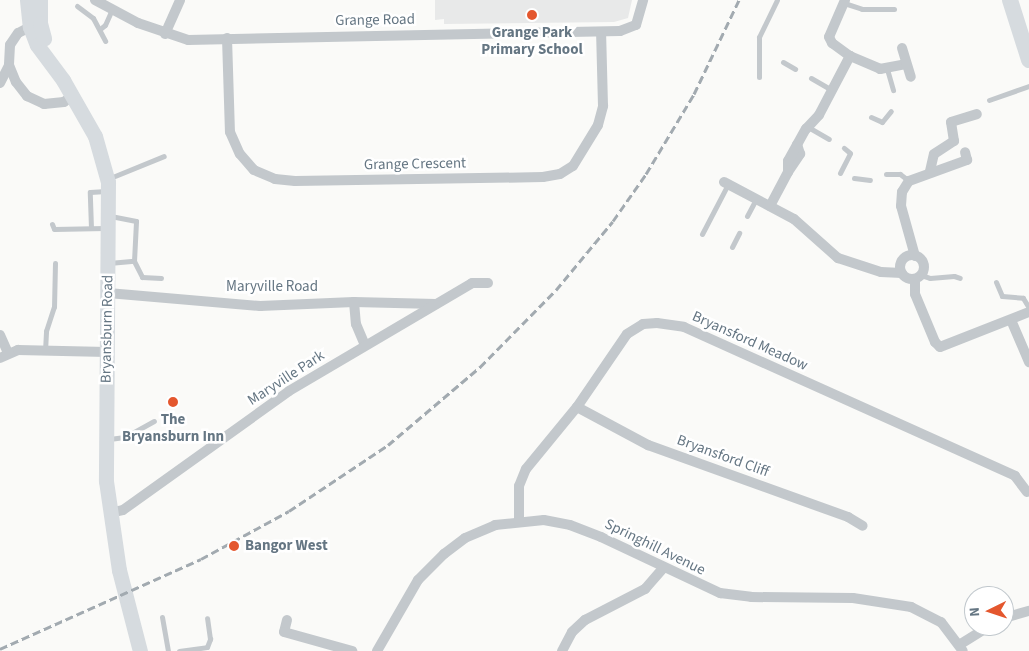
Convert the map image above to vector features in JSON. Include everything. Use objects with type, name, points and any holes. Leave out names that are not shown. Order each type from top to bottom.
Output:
[{"type":"main road","name":"Bryansburn Road","points":[[27,0],[30,27],[37,45],[52,62],[73,95],[95,136],[108,185],[106,440],[109,513],[120,577],[140,651]]},
{"type":"main road","name":"Bryansburn Road","points":[[40,0],[40,23],[52,62]]},
{"type":"main road","points":[[1010,0],[1029,58]]},
{"type":"street","name":"Grange Road","points":[[95,0],[165,34],[188,40],[626,30],[636,25],[643,0]]},
{"type":"street","points":[[165,34],[180,0]]},
{"type":"street","points":[[844,1],[829,37],[832,43],[850,56],[880,69],[906,64]]},
{"type":"street","points":[[19,87],[0,84],[9,65],[13,39],[30,27]]},
{"type":"street","name":"Grange Crescent","points":[[227,38],[230,132],[240,154],[254,170],[274,179],[295,181],[543,177],[560,174],[573,166],[598,125],[603,106],[601,32]]},
{"type":"street","points":[[902,48],[911,78]]},
{"type":"street","points":[[770,206],[788,172],[788,161],[796,144],[819,115],[850,56]]},
{"type":"street","points":[[9,65],[19,87],[33,100],[44,104],[64,102],[73,95]]},
{"type":"street","points":[[930,171],[934,154],[954,141],[951,122],[978,114]]},
{"type":"street","points":[[965,152],[967,160],[941,171],[930,171],[909,181],[902,192],[901,206],[915,256],[924,265],[918,277],[915,294],[935,342],[940,347],[1029,312]]},
{"type":"street","points":[[726,183],[794,219],[838,258],[881,272],[902,273],[918,277]]},
{"type":"street","points":[[902,273],[902,261],[915,256]]},
{"type":"street","name":"Maryville Park","points":[[109,513],[123,510],[289,391],[472,283],[488,283]]},
{"type":"street","name":"Maryville Road","points":[[108,293],[260,306],[354,302],[436,304]]},
{"type":"street","points":[[354,302],[356,324],[365,345]]},
{"type":"street","points":[[1011,320],[1029,362]]},
{"type":"street","name":"Bryansford Meadow","points":[[519,521],[519,486],[526,468],[577,407],[633,329],[657,323],[677,326],[1015,476],[1027,492]]},
{"type":"street","points":[[0,335],[4,355],[45,351],[107,352]]},
{"type":"street","name":"Bryansford Cliff","points":[[577,407],[648,445],[848,517],[863,526]]},
{"type":"street","name":"Springhill Avenue","points":[[377,651],[418,580],[444,554],[465,538],[495,525],[519,521],[544,520],[570,525],[720,593],[751,597],[853,598],[911,607],[941,622],[961,648]]},
{"type":"street","points":[[562,651],[572,632],[585,620],[645,589],[663,568]]},
{"type":"street","points":[[1014,615],[1029,611]]},
{"type":"street","points":[[287,620],[284,632],[352,651]]},
{"type":"street","points":[[961,648],[976,636]]},
{"type":"lane","points":[[759,77],[759,37],[777,0]]},
{"type":"lane","points":[[844,1],[862,9],[894,9]]},
{"type":"lane","points":[[77,6],[93,18],[105,41]]},
{"type":"lane","points":[[100,29],[106,25],[112,9]]},
{"type":"lane","points":[[783,62],[795,69]]},
{"type":"lane","points":[[887,69],[893,90]]},
{"type":"lane","points":[[811,78],[832,90]]},
{"type":"lane","points":[[989,100],[1029,86]]},
{"type":"lane","points":[[871,117],[882,122],[891,111]]},
{"type":"lane","points":[[808,127],[829,139]]},
{"type":"lane","points":[[840,174],[850,153],[844,148]]},
{"type":"lane","points":[[92,228],[90,192],[108,185],[140,164],[164,156]]},
{"type":"lane","points":[[886,174],[900,174],[909,181]]},
{"type":"lane","points":[[854,178],[870,180]]},
{"type":"lane","points":[[702,234],[726,183]]},
{"type":"lane","points":[[748,216],[756,199]]},
{"type":"lane","points":[[52,224],[54,229],[92,228],[109,222],[136,221],[134,261],[142,277],[162,278]]},
{"type":"lane","points":[[732,247],[739,233]]},
{"type":"lane","points":[[108,263],[134,261]]},
{"type":"lane","points":[[45,351],[46,331],[54,306],[55,263]]},
{"type":"lane","points":[[918,277],[954,276],[960,278]]},
{"type":"lane","points":[[996,282],[1002,296],[1023,298],[1029,308]]},
{"type":"lane","points":[[106,440],[126,437],[154,422]]},
{"type":"lane","points":[[162,617],[168,651]]},
{"type":"lane","points":[[178,651],[207,647],[210,639],[207,618]]},
{"type":"shaded area","name":"Grange Park Primary School","points":[[435,0],[632,0],[628,18],[614,22],[444,24],[444,19],[435,20]]},
{"type":"railway","points":[[0,649],[201,559],[289,511],[388,445],[480,367],[556,290],[613,221],[646,174],[694,94],[739,0]]},
{"type":"place","name":"Grange Park Primary School","points":[[532,15]]},
{"type":"place","name":"The Bryansburn Inn","points":[[173,402]]},
{"type":"place","name":"Bangor West","points":[[234,546]]}]
